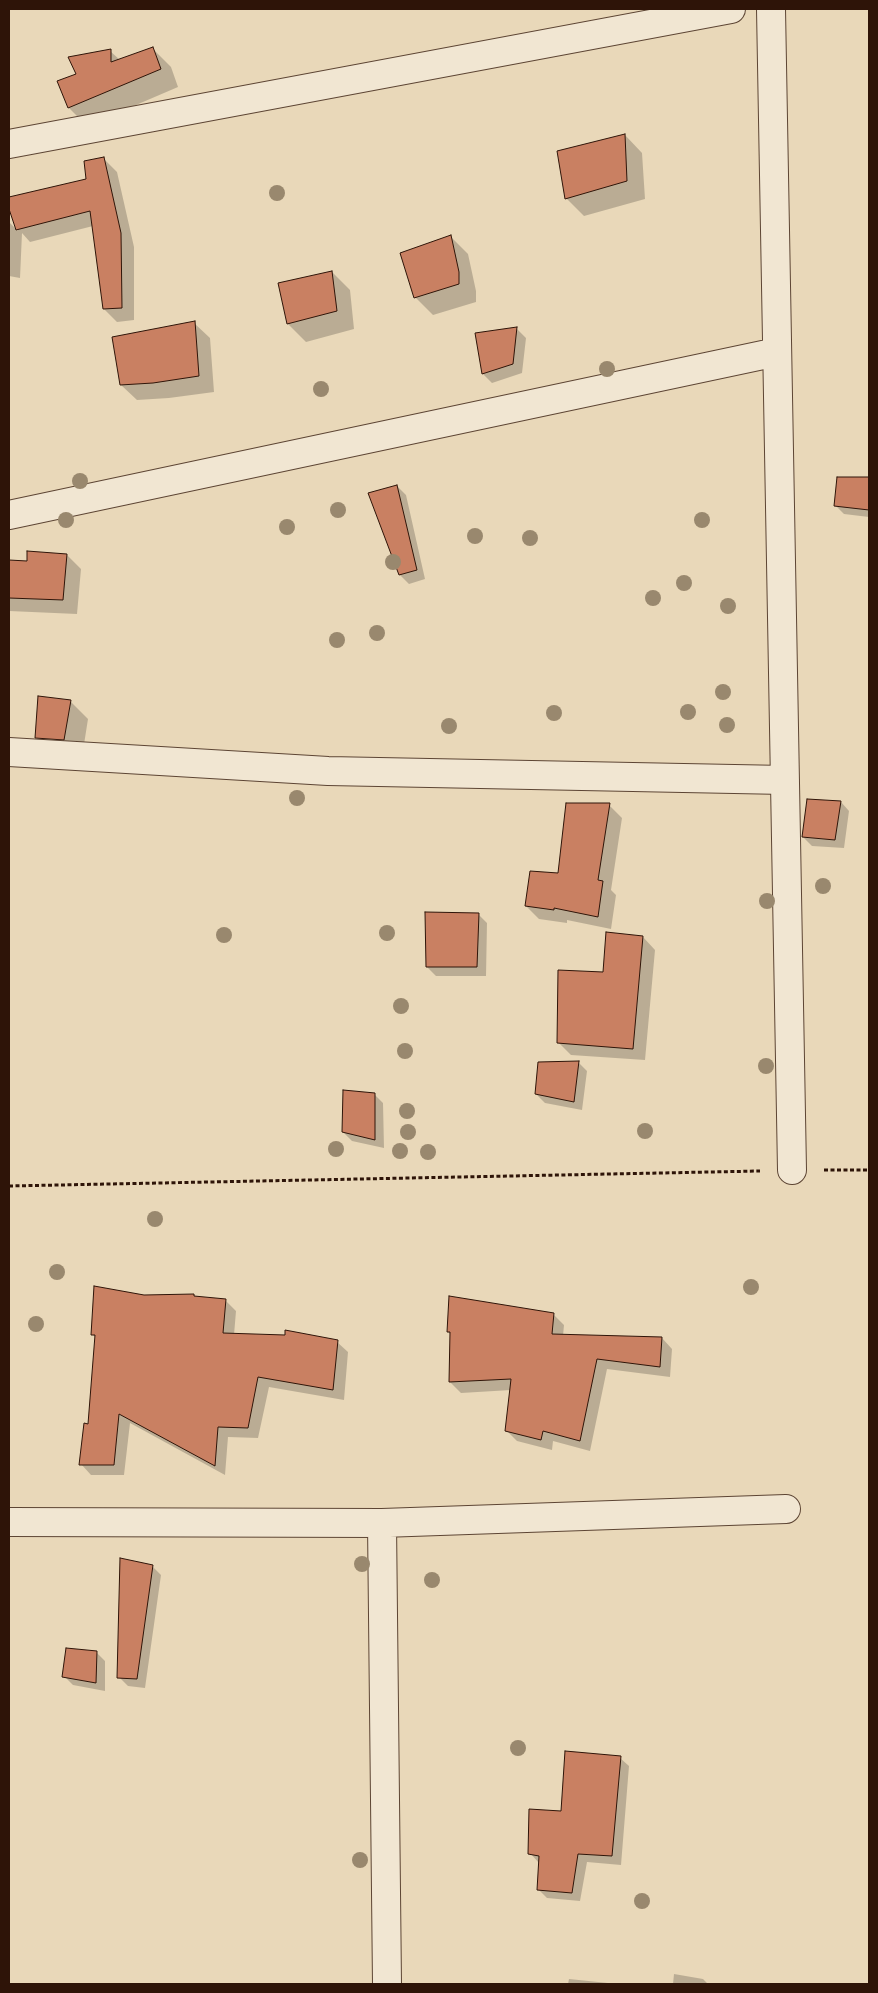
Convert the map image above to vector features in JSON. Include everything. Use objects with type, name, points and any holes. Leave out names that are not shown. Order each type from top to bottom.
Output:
[{"type":"street","points":[[9,144],[731,9]]},
{"type":"street","points":[[771,9],[792,1170]]},
{"type":"street","points":[[9,515],[777,352]]},
{"type":"street","points":[[9,752],[328,771],[785,780]]},
{"type":"street","points":[[9,1522],[382,1523],[786,1510]]},
{"type":"street","points":[[382,1523],[387,1984]]},
{"type":"path","points":[[9,1186],[869,1170]]},
{"type":"building","points":[[153,47],[161,69],[68,108],[57,81],[76,74],[68,57],[111,49],[111,62]]},
{"type":"building","points":[[625,134],[627,181],[565,199],[557,151]]},
{"type":"building","points":[[104,157],[121,233],[122,308],[103,309],[90,211],[16,230],[9,209],[9,197],[86,179],[84,161]]},
{"type":"building","points":[[451,235],[459,272],[459,284],[414,298],[400,253]]},
{"type":"building","points":[[332,271],[337,311],[287,324],[278,283]]},
{"type":"building","points":[[195,321],[199,376],[153,383],[120,385],[112,337]]},
{"type":"building","points":[[517,327],[513,364],[482,374],[475,333]]},
{"type":"building","points":[[837,477],[869,477],[869,510],[834,506]]},
{"type":"building","points":[[397,485],[417,570],[399,575],[368,493]]},
{"type":"building","points":[[27,551],[67,554],[63,600],[9,598],[9,560],[27,561]]},
{"type":"building","points":[[38,696],[71,700],[64,740],[35,738]]},
{"type":"building","points":[[807,799],[841,801],[835,840],[802,837]]},
{"type":"building","points":[[566,803],[610,803],[598,880],[603,881],[598,917],[554,908],[554,910],[525,906],[530,871],[558,873]]},
{"type":"building","points":[[425,912],[479,913],[477,967],[426,967]]},
{"type":"building","points":[[606,932],[643,936],[633,1049],[557,1043],[558,970],[603,972]]},
{"type":"building","points":[[579,1061],[574,1102],[535,1094],[538,1062]]},
{"type":"building","points":[[343,1090],[375,1093],[375,1140],[342,1132]]},
{"type":"building","points":[[94,1286],[144,1295],[194,1294],[194,1296],[226,1299],[223,1333],[285,1335],[285,1330],[338,1340],[333,1390],[258,1377],[248,1428],[218,1427],[215,1466],[119,1414],[114,1465],[79,1465],[84,1423],[88,1424],[95,1335],[91,1335]]},
{"type":"building","points":[[449,1296],[554,1313],[552,1334],[662,1337],[660,1367],[597,1359],[580,1441],[543,1431],[541,1440],[505,1431],[511,1379],[449,1382],[450,1332],[447,1332]]},
{"type":"building","points":[[120,1558],[153,1565],[137,1679],[117,1678]]},
{"type":"building","points":[[66,1648],[97,1651],[96,1683],[62,1677]]},
{"type":"building","points":[[565,1751],[621,1756],[612,1856],[578,1854],[572,1893],[537,1890],[539,1856],[528,1854],[529,1809],[561,1811]]}]
